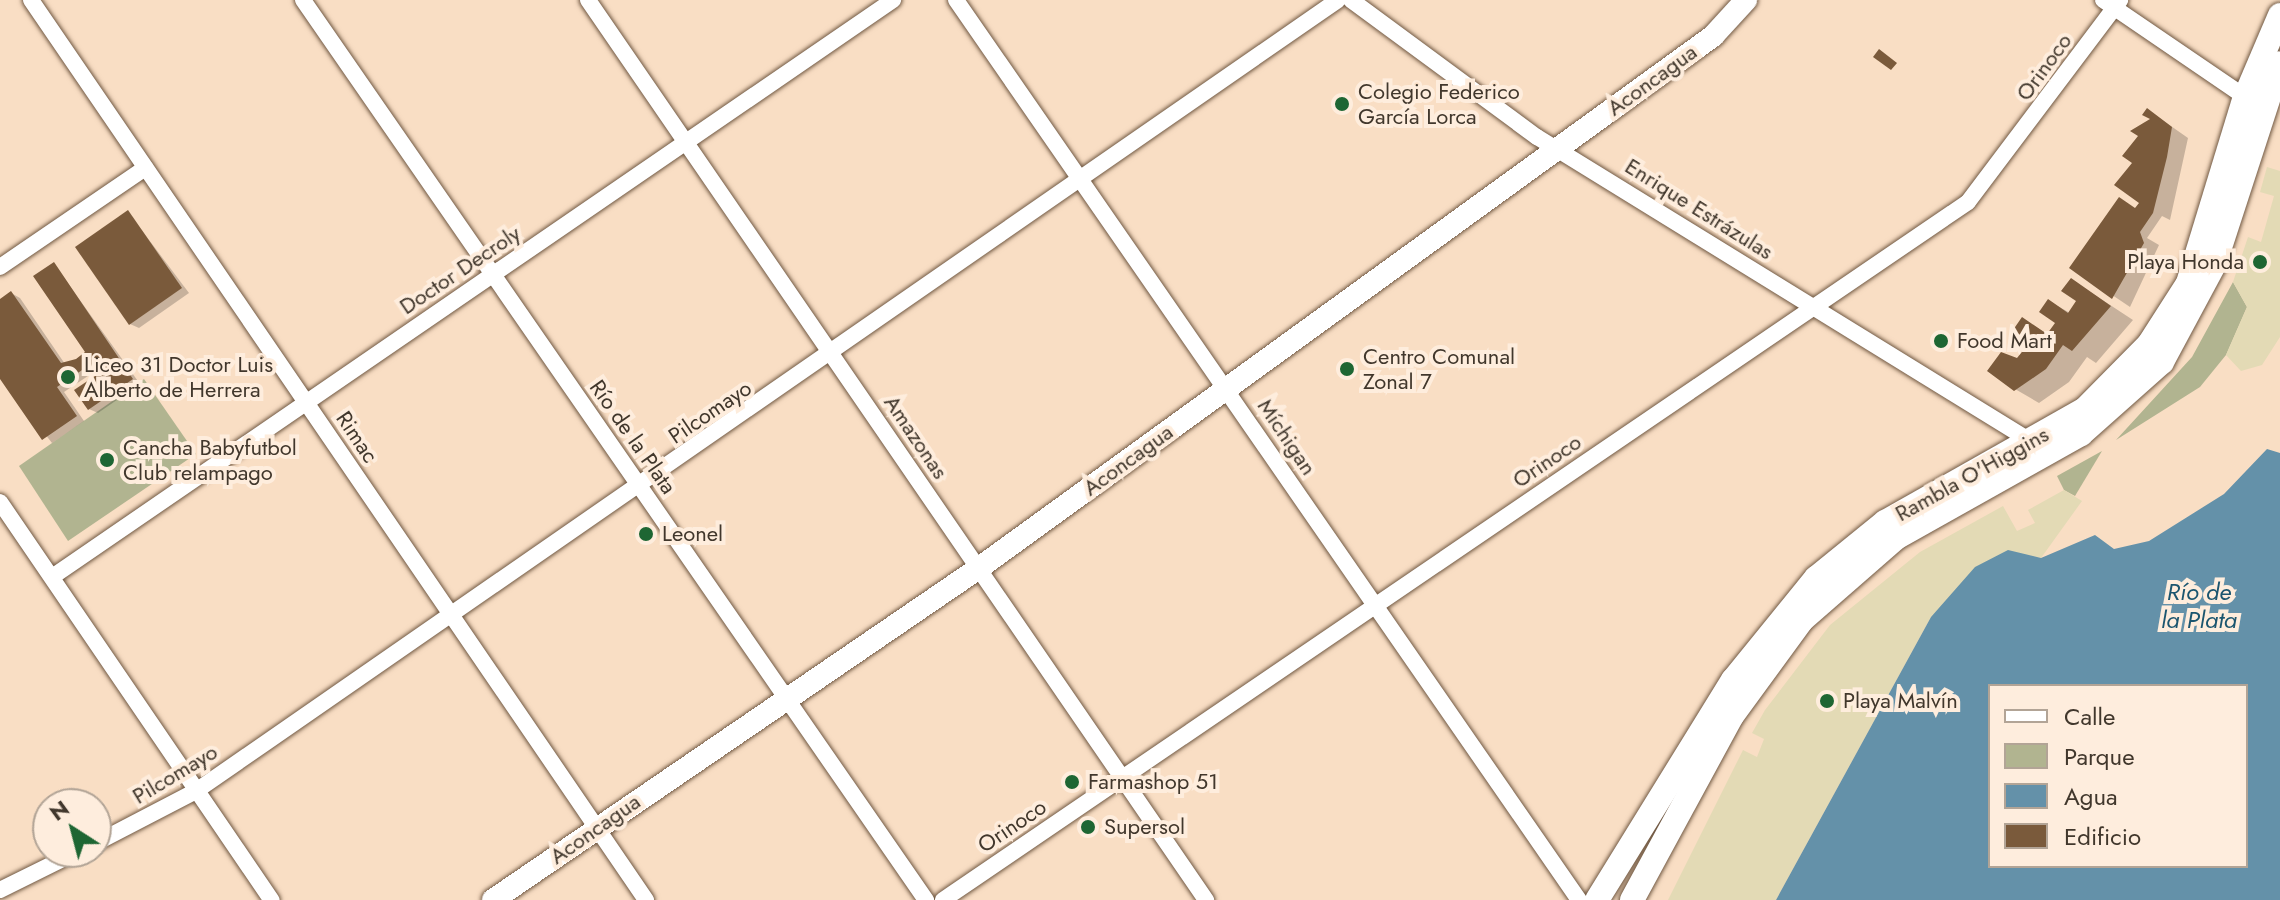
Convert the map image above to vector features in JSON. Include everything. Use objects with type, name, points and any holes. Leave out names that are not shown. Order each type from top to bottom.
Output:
[{"type":"main road","name":"Rambla O'Higgins","points":[[1597,900],[1733,680],[1785,610],[1885,522],[2032,442],[2108,389],[2174,308],[2245,97],[2280,15]]},
{"type":"main road","name":"Rambla O'Higgins","points":[[1632,900],[1732,716],[1802,620],[1896,538],[2081,434],[2162,362],[2208,282],[2280,63]]},
{"type":"street","name":"Rimac","points":[[31,0],[646,900]]},
{"type":"street","name":"Río de la Plata","points":[[303,0],[926,900]]},
{"type":"street","name":"Amazonas","points":[[588,0],[1206,900]]},
{"type":"street","name":"Doctor Decroly","points":[[52,577],[893,0]]},
{"type":"street","name":"Míchigan","points":[[956,0],[1579,900]]},
{"type":"street","name":"Pilcomayo","points":[[112,835],[196,791],[1082,183],[1338,0]]},
{"type":"street","name":"Enrique Estrázulas","points":[[1351,0],[1558,148],[2032,442]]},
{"type":"street","name":"Aconcagua","points":[[493,900],[979,568],[1713,36],[1746,0]]},
{"type":"street","points":[[2112,3],[2245,97]]},
{"type":"street","name":"Orinoco","points":[[943,900],[1977,194],[2112,3]]},
{"type":"street","points":[[0,267],[145,168]]},
{"type":"street","points":[[0,502],[271,900]]},
{"type":"street","points":[[0,890],[45,868]]},
{"type":"green space","points":[[2233,282],[2247,307],[2226,355],[2200,387],[2116,440],[2192,357]]},
{"type":"green space","name":"Cancha Babyfutbol Club relampago","points":[[144,379],[196,454],[68,541],[19,466]]},
{"type":"green space","points":[[2102,451],[2075,496],[2064,490],[2057,476]]},
{"type":"sand","name":"Playa Honda","points":[[2267,167],[2280,171],[2280,337],[2262,365],[2241,371],[2226,355],[2247,307],[2233,282],[2248,237],[2261,242],[2274,196],[2260,192]]},
{"type":"sand","name":"Playa Malvín","points":[[2064,490],[2082,501],[2041,558],[2028,555],[1931,617],[1776,900],[1668,900],[1743,750],[1757,757],[1764,739],[1752,733],[1765,710],[1830,625],[1920,552],[2003,506],[2017,531],[2035,523],[2028,510]]},
{"type":"water","name":"Río de la Plata","points":[[2267,449],[2280,453],[2280,900],[1776,900],[1931,617],[1975,567],[2008,550],[2041,558],[2095,535],[2114,549],[2149,541],[2224,494]]},
{"type":"building","points":[[1879,49],[1897,63],[1891,70],[1873,57]]},
{"type":"building","points":[[2147,108],[2172,127],[2167,157],[2153,213],[2140,232],[2144,243],[2112,299],[2069,268],[2119,197],[2135,208],[2139,203],[2114,185],[2132,163],[2122,156],[2138,136],[2130,131],[2150,119],[2142,115]]},
{"type":"building","points":[[128,210],[182,288],[129,325],[75,247]]},
{"type":"building","points":[[54,262],[133,379],[88,410],[74,390],[98,374],[91,364],[57,387],[77,416],[42,440],[0,379],[0,299],[11,291],[61,363],[76,359],[85,352],[33,276]]},
{"type":"building","points":[[2071,278],[2111,306],[2072,351],[2063,345],[2046,369],[2014,391],[1987,371],[2001,352],[2017,358],[2030,342],[2013,330],[2022,317],[2047,334],[2055,323],[2039,312],[2048,299],[2068,313],[2076,301],[2061,291]]},
{"type":"place","name":"Colegio Federico García Lorca","points":[[1342,104]]},
{"type":"place","name":"Playa Honda","points":[[2260,262]]},
{"type":"place","name":"Food Mart","points":[[1941,341]]},
{"type":"place","name":"Centro Comunal Zonal 7","points":[[1347,369]]},
{"type":"place","name":"Liceo 31 Doctor Luis Alberto de Herrera","points":[[68,377]]},
{"type":"place","name":"Cancha Babyfutbol Club relampago","points":[[107,460]]},
{"type":"place","name":"Leonel","points":[[646,534]]},
{"type":"place","name":"Playa Malvín","points":[[1827,701]]},
{"type":"place","name":"Farmashop 51","points":[[1072,782]]},
{"type":"place","name":"Supersol","points":[[1088,827]]}]
